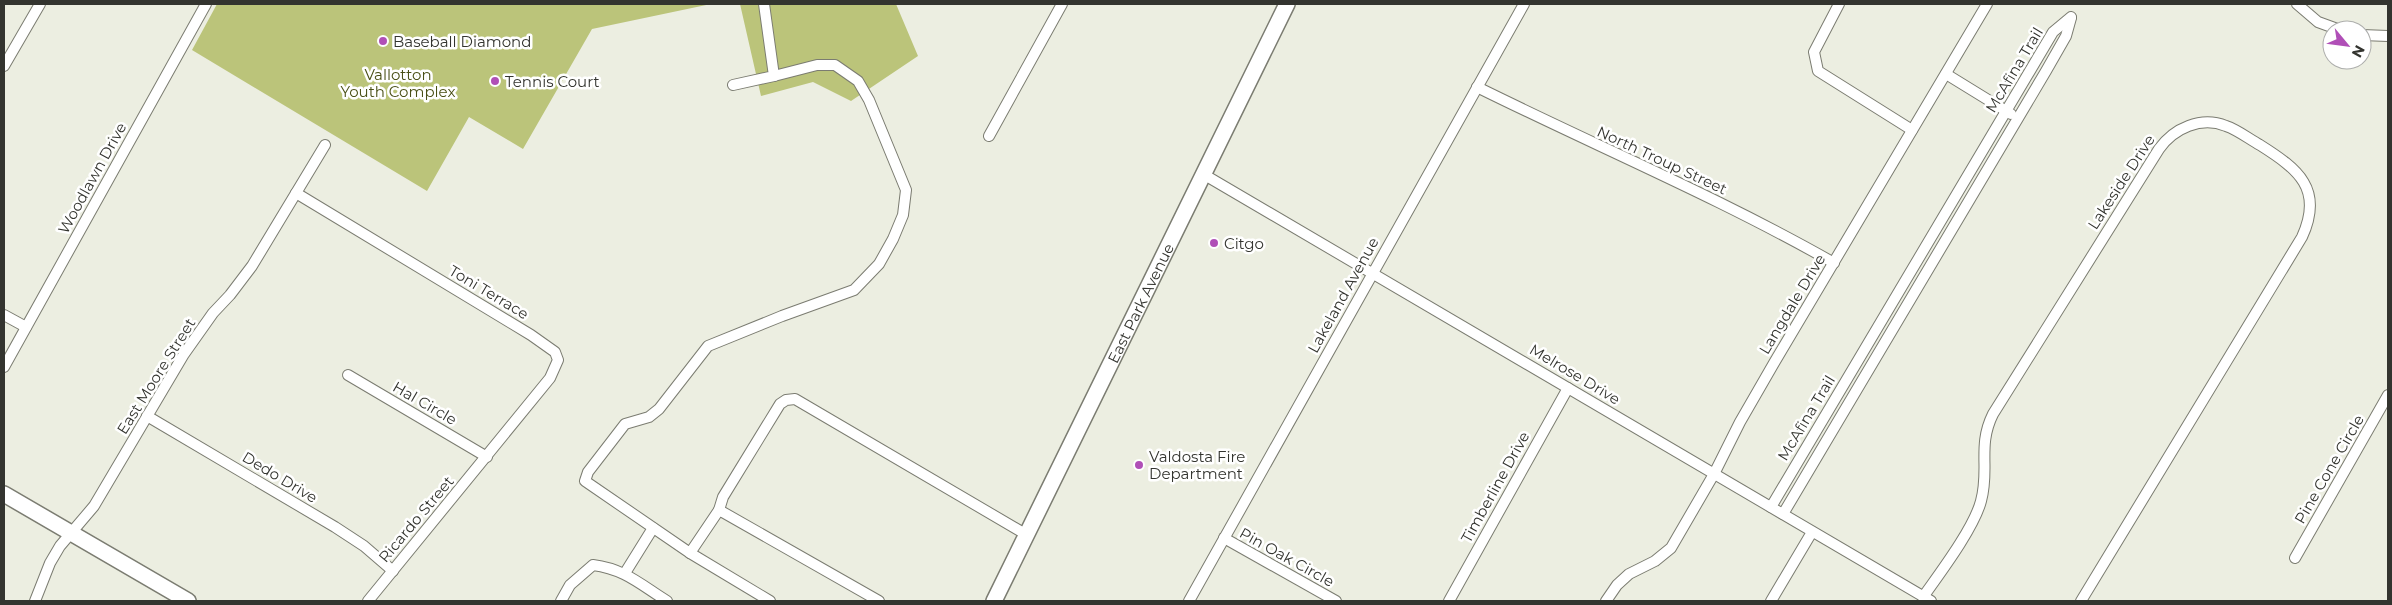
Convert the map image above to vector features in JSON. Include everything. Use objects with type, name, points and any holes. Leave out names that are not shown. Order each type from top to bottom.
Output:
[{"type":"main road","name":"East Park Avenue","points":[[994,601],[1287,4]]},
{"type":"main road","points":[[4,494],[188,601]]},
{"type":"street","points":[[4,66],[40,4]]},
{"type":"street","name":"Woodlawn Drive","points":[[4,367],[206,4]]},
{"type":"street","points":[[764,4],[774,76]]},
{"type":"street","points":[[989,136],[1062,4]]},
{"type":"street","name":"Lakeland Avenue","points":[[1189,601],[1524,4]]},
{"type":"street","points":[[1836,4],[1814,52],[1818,71],[1912,130]]},
{"type":"street","name":"Langdale Drive","points":[[1606,601],[1617,585],[1629,574],[1656,561],[1671,548],[1714,474],[1740,422],[1987,4]]},
{"type":"street","points":[[2297,4],[2322,23]]},
{"type":"street","name":"McAfina Trail","points":[[1771,507],[2053,32],[2071,17],[2066,36],[2046,71],[1783,514]]},
{"type":"street","points":[[2372,35],[2388,36]]},
{"type":"street","points":[[733,85],[817,64],[835,65],[858,81],[869,100],[906,190],[903,215],[893,239],[879,264],[854,290],[782,316],[708,346],[659,409],[648,417],[625,424],[588,472],[585,480],[690,553],[766,600]]},
{"type":"street","points":[[2034,64],[2046,71]]},
{"type":"street","points":[[1946,74],[2018,118]]},
{"type":"street","name":"North Troup Street","points":[[1477,87],[1573,134],[1691,188],[1834,263]]},
{"type":"street","name":"Lakeside Drive","points":[[1927,599],[1978,509],[1985,485],[1984,435],[1993,414],[2159,149],[2166,139],[2181,128],[2202,123],[2226,126],[2278,156],[2296,171],[2308,190],[2311,206],[2310,221],[2081,601]]},
{"type":"street","name":"East Moore Street","points":[[36,601],[50,563],[60,546],[94,506],[195,338],[252,266],[325,145]]},
{"type":"street","points":[[1983,149],[1995,156]]},
{"type":"street","name":"Melrose Drive","points":[[1203,174],[1927,599]]},
{"type":"street","name":"Toni Terrace","points":[[296,193],[531,335],[555,352],[558,360],[550,378],[487,457]]},
{"type":"street","points":[[1925,247],[1937,254]]},
{"type":"street","points":[[1896,296],[1908,304]]},
{"type":"street","points":[[4,315],[26,328]]},
{"type":"street","points":[[1866,347],[1878,354]]},
{"type":"street","name":"Hal Circle","points":[[348,375],[487,457]]},
{"type":"street","name":"Timberline Drive","points":[[1449,601],[1568,388]]},
{"type":"street","name":"Pine Cone Circle","points":[[2295,558],[2388,395]]},
{"type":"street","points":[[1837,396],[1849,403]]},
{"type":"street","points":[[690,553],[719,510],[723,497],[780,404],[786,400],[795,399],[1027,535]]},
{"type":"street","name":"Dedo Drive","points":[[147,416],[335,527],[364,546],[393,570]]},
{"type":"street","points":[[1807,446],[1819,453]]},
{"type":"street","name":"Ricardo Street","points":[[368,601],[487,457]]},
{"type":"street","points":[[719,510],[879,601]]},
{"type":"street","points":[[624,573],[653,528]]},
{"type":"street","points":[[1771,601],[1812,532]]},
{"type":"street","name":"Pin Oak Circle","points":[[1224,538],[1336,601]]},
{"type":"street","points":[[561,601],[570,585],[593,565],[612,567],[667,601]]},
{"type":"green space","name":"Vallotton Youth Complex","points":[[217,4],[711,4],[592,29],[523,149],[469,117],[427,191],[192,50]]},
{"type":"green space","points":[[740,4],[896,4],[918,56],[851,101],[813,82],[761,96]]},
{"type":"place","name":"Baseball Diamond","points":[[383,41]]},
{"type":"place","name":"Tennis Court","points":[[495,81]]},
{"type":"place","name":"Citgo","points":[[1214,243]]},
{"type":"place","name":"Valdosta Fire Department","points":[[1139,465]]}]
